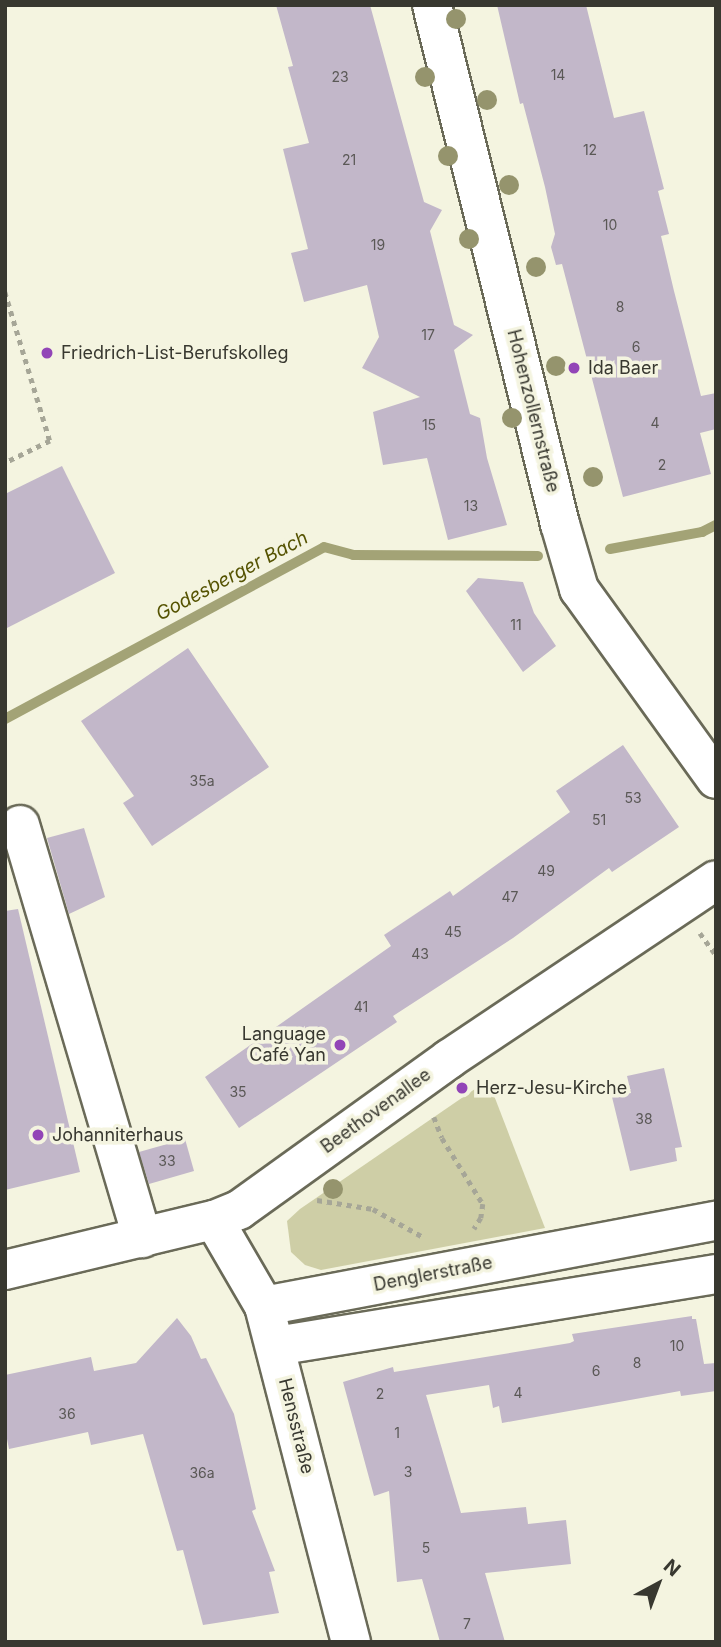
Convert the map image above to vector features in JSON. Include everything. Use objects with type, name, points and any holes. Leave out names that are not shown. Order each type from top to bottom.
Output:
[{"type":"street","name":"Hohenzollernstraße","points":[[432,5],[560,524],[579,589],[716,779]]},
{"type":"street","points":[[20,825],[142,1238]]},
{"type":"street","name":"Beethovenallee","points":[[5,1270],[214,1220],[239,1210],[449,1059],[716,880]]},
{"type":"street","name":"Hensstraße","points":[[214,1220],[264,1306],[351,1642]]},
{"type":"street","name":"Denglerstraße","points":[[264,1306],[716,1221]]},
{"type":"street","points":[[602,1242],[614,1293]]},
{"type":"street","points":[[275,1346],[614,1293],[716,1274]]},
{"type":"path","points":[[5,292],[50,441],[5,463]]},
{"type":"path","points":[[442,1138],[483,1204]]},
{"type":"path","points":[[281,1180],[303,1198],[373,1209],[430,1241],[453,1271]]},
{"type":"green space","points":[[488,1080],[545,1228],[321,1270],[305,1265],[291,1252],[287,1221],[300,1209]]},
{"type":"building","points":[[276,5],[370,5],[424,202],[442,210],[430,231],[454,325],[473,335],[454,350],[470,414],[480,418],[487,458],[507,525],[448,540],[427,458],[383,465],[373,412],[420,397],[362,368],[379,337],[367,285],[304,302],[291,253],[308,249],[283,149],[309,143],[288,67],[293,66]]},
{"type":"building","points":[[497,5],[586,5],[614,118],[644,111],[664,189],[658,191],[669,234],[661,236],[674,291],[701,396],[716,393],[716,429],[700,433],[711,474],[623,497],[562,264],[556,265],[551,247],[555,234],[545,187],[523,103],[520,104]]},
{"type":"building","points":[[62,466],[115,573],[5,629],[5,494]]},
{"type":"building","points":[[478,578],[523,582],[534,613],[556,646],[523,672],[466,591]]},
{"type":"building","points":[[188,648],[269,767],[152,846],[123,803],[134,796],[81,721]]},
{"type":"building","points":[[623,745],[679,827],[612,872],[609,868],[513,938],[393,1016],[397,1022],[239,1128],[205,1077],[391,946],[384,935],[450,891],[453,896],[570,812],[556,791]]},
{"type":"building","points":[[84,828],[105,897],[69,914],[47,838]]},
{"type":"building","points":[[18,909],[80,1172],[5,1190],[5,911]]},
{"type":"building","points":[[664,1068],[682,1147],[675,1148],[677,1161],[630,1171],[612,1097],[631,1093],[627,1076]]},
{"type":"building","points":[[185,1139],[194,1171],[149,1184],[139,1152]]},
{"type":"building","points":[[692,1316],[692,1319],[696,1319],[704,1364],[716,1363],[716,1391],[681,1396],[680,1391],[502,1423],[499,1406],[493,1408],[489,1385],[426,1395],[461,1513],[526,1507],[528,1524],[566,1520],[571,1564],[485,1573],[505,1642],[440,1642],[422,1579],[397,1582],[389,1491],[374,1496],[343,1382],[393,1367],[394,1372],[570,1343],[574,1341],[572,1334]]},
{"type":"building","points":[[177,1318],[191,1336],[201,1359],[206,1358],[234,1414],[256,1509],[252,1511],[275,1571],[269,1572],[279,1613],[203,1625],[183,1550],[177,1551],[143,1434],[91,1445],[88,1432],[9,1449],[5,1429],[5,1375],[91,1357],[94,1371],[136,1363]]},
{"type":"waterway","name":"Godesberger Bach","points":[[610,549],[702,532],[716,525]]},
{"type":"waterway","name":"Godesberger Bach","points":[[5,719],[324,547],[353,555],[538,556]]},
{"type":"place","name":"Friedrich-List-Berufskolleg","points":[[47,353]]},
{"type":"place","name":"Ida Baer","points":[[574,368]]},
{"type":"place","name":"Language Café Yan","points":[[340,1045]]},
{"type":"place","name":"Herz-Jesu-Kirche","points":[[462,1088]]},
{"type":"place","name":"Johanniterhaus","points":[[38,1135]]}]
